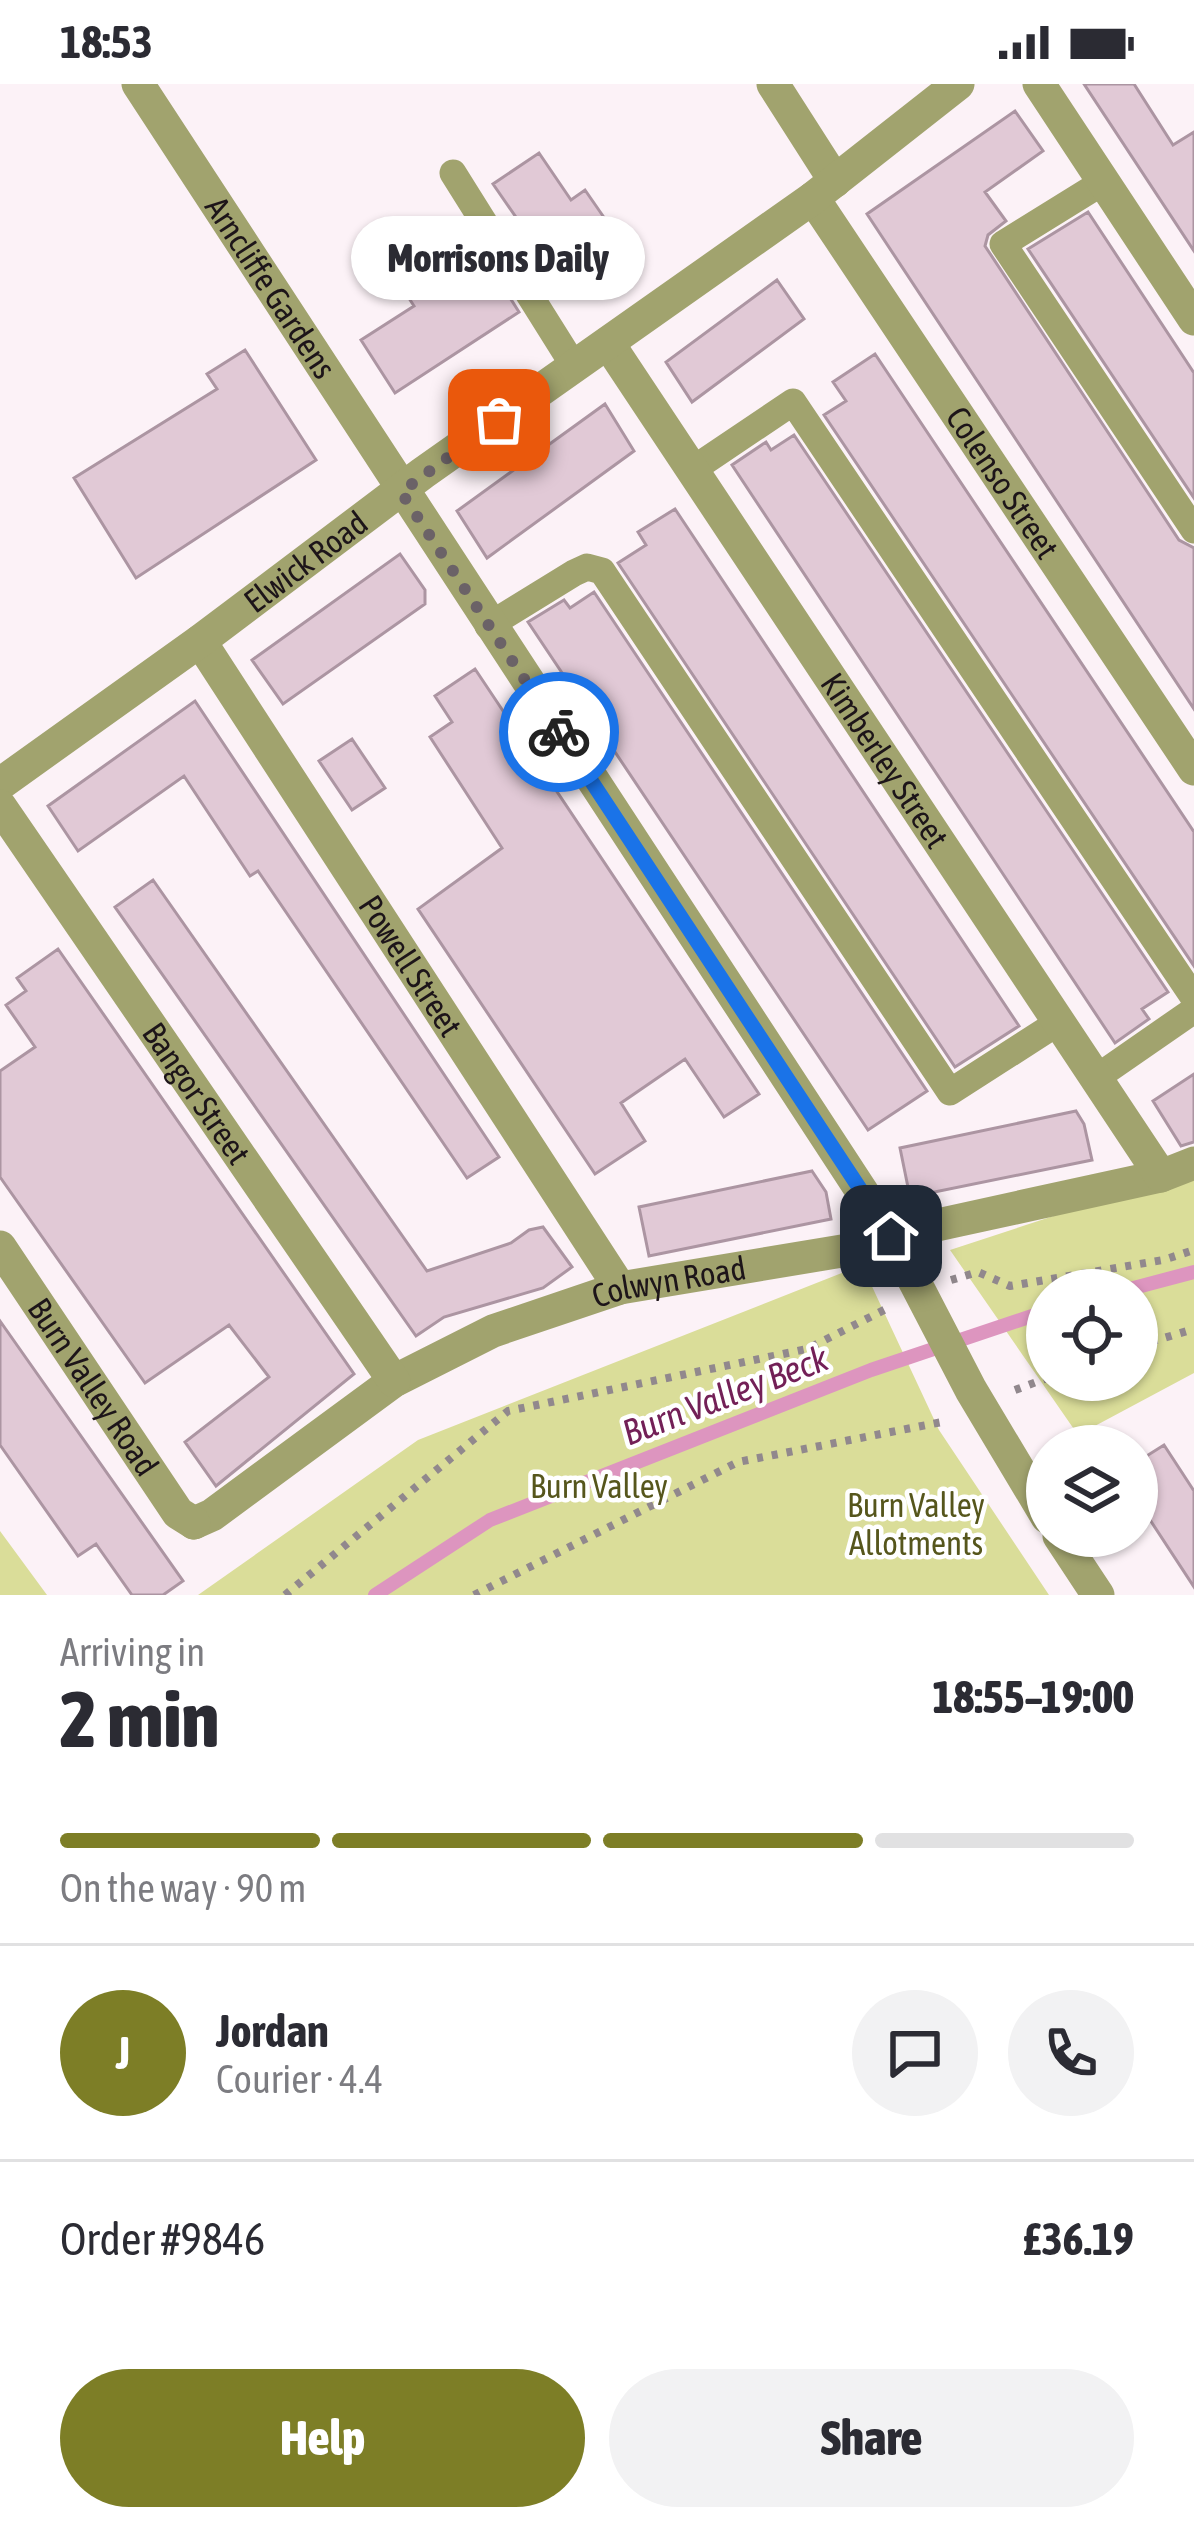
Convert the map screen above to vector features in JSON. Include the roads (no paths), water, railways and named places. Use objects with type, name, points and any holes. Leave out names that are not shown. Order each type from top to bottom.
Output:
[{"type":"street","name":"Arncliffe Gardens","points":[[138,84],[891,1236],[1026,1482]]},
{"type":"street","name":"Colenso Street","points":[[773,84],[824,190],[1194,769]]},
{"type":"street","name":"Elwick Road","points":[[0,784],[824,190],[958,84]]},
{"type":"street","points":[[1039,84],[1194,319]]},
{"type":"street","name":"Kimberley Street","points":[[608,343],[1161,1176]]},
{"type":"street","name":"Powell Street","points":[[200,641],[620,1288]]},
{"type":"street","name":"Bangor Street","points":[[0,806],[394,1381]]},
{"type":"street","name":"Colwyn Road","points":[[194,1523],[212,1515],[394,1381],[493,1331],[620,1288],[866,1247],[891,1236],[1161,1176],[1194,1163]]},
{"type":"street","name":"Burn Valley Road","points":[[0,1247],[178,1513],[194,1523]]},
{"type":"street","points":[[1074,1557],[1098,1595]]},
{"type":"lane","points":[[453,173],[574,366]]},
{"type":"lane","points":[[1103,182],[1003,244],[1194,530]]},
{"type":"lane","points":[[692,470],[793,402],[1194,998]]},
{"type":"lane","points":[[488,626],[587,567],[602,571],[950,1091],[1059,1022]]},
{"type":"lane","points":[[1096,1078],[1194,1010]]},
{"type":"waterway","name":"Burn Valley Beck","points":[[1158,1282],[1194,1272]]},
{"type":"waterway","name":"Burn Valley Beck","points":[[375,1595],[490,1520],[871,1370],[1026,1318]]},
{"type":"place","name":"Morrisons Daily","points":[[499,420]]},
{"type":"park label","name":"Burn Valley","points":[[599,1486]]},
{"type":"park label","name":"Burn Valley Allotments","points":[[916,1524]]}]
